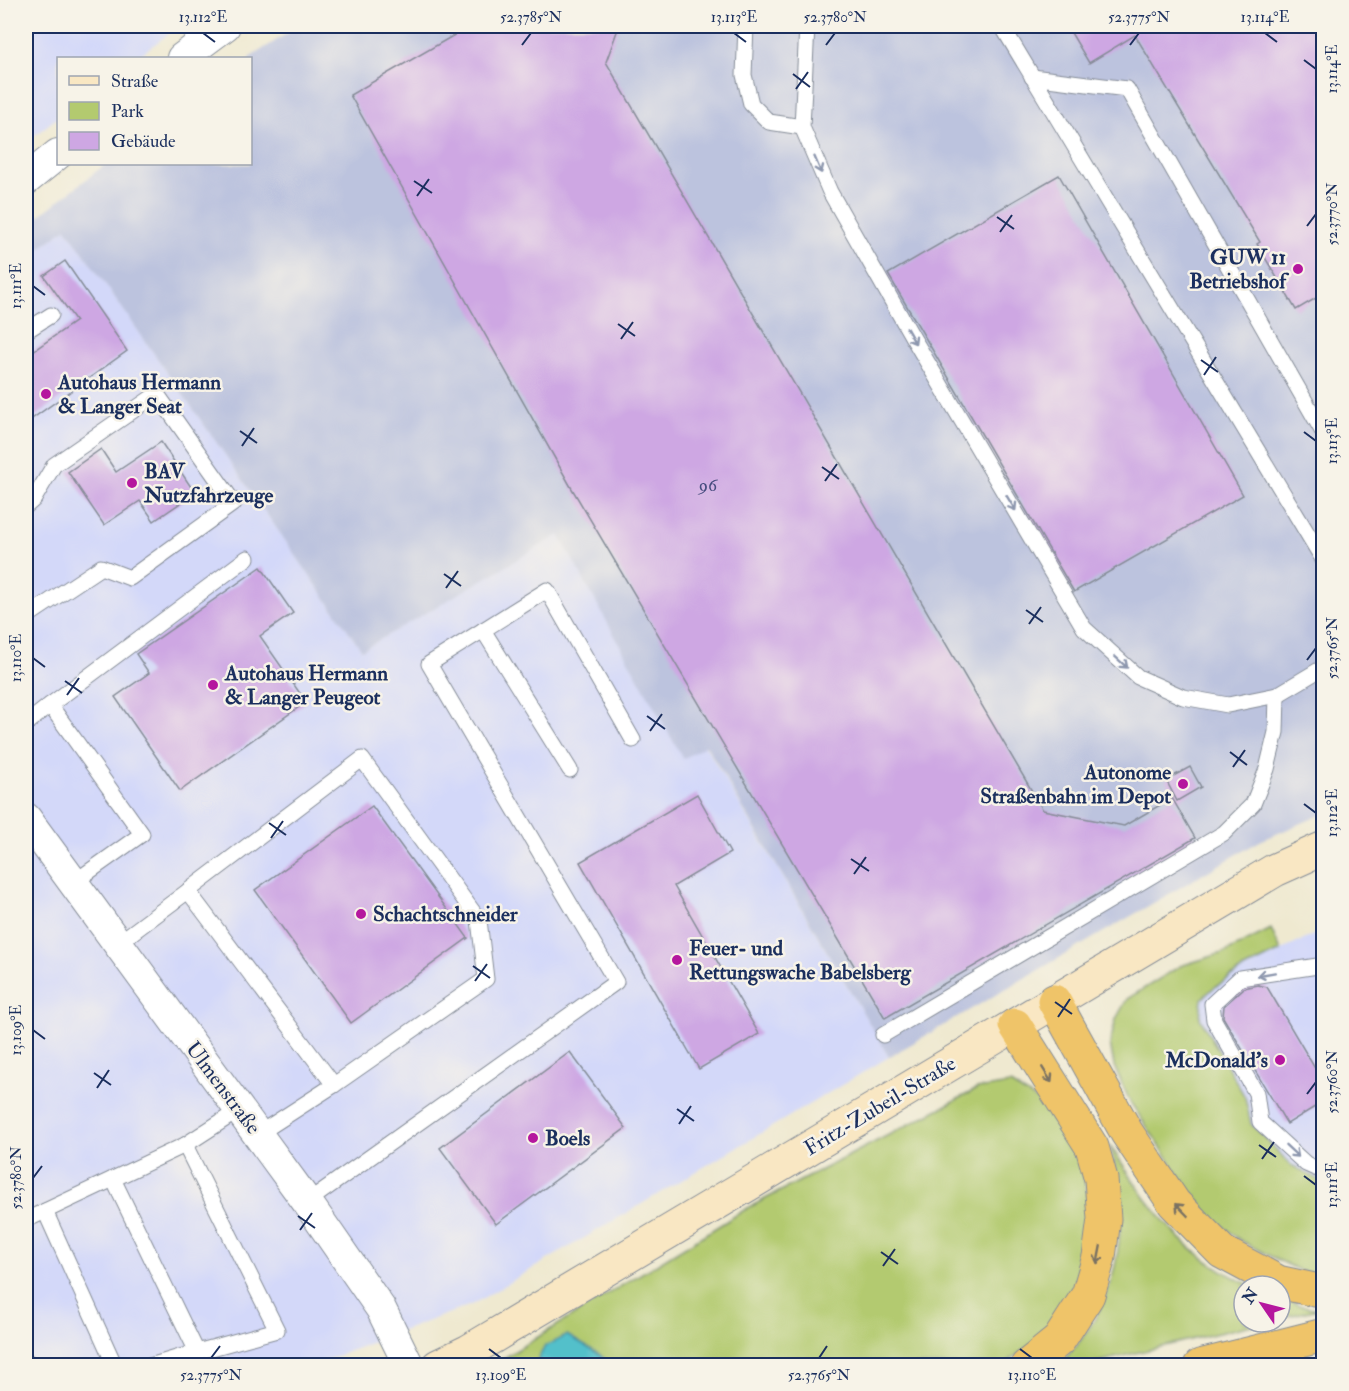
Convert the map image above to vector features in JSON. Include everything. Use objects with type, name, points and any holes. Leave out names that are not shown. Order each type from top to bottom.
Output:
[{"type":"highway","points":[[1054,1001],[1127,1133],[1174,1203],[1222,1252],[1278,1282],[1323,1292]]},
{"type":"highway","points":[[1016,1025],[1092,1147],[1101,1179],[1104,1219],[1099,1257],[1088,1295],[1059,1340],[1027,1365]]},
{"type":"highway","points":[[1200,1365],[1323,1335]]},
{"type":"street","points":[[183,57],[225,26]]},
{"type":"street","points":[[26,180],[57,155]]},
{"type":"street","name":"Ulmenstraße","points":[[26,818],[307,1202],[381,1309],[409,1365]]},
{"type":"street","name":"Fritz-Zubeil-Straße","points":[[438,1365],[469,1351],[1275,870],[1323,848]]},
{"type":"lane","points":[[746,26],[744,75],[751,104],[769,123],[802,127]]},
{"type":"lane","points":[[807,26],[802,127],[830,192],[1084,628],[1138,677],[1184,697],[1228,705],[1277,695],[1323,667]]},
{"type":"lane","points":[[1002,26],[1323,561]]},
{"type":"lane","points":[[1032,76],[1127,89],[1323,434]]},
{"type":"lane","points":[[26,331],[51,315]]},
{"type":"lane","points":[[26,506],[34,500],[54,465],[157,394],[234,503],[130,578],[101,567],[26,618]]},
{"type":"lane","points":[[26,723],[247,558]]},
{"type":"lane","points":[[307,1202],[616,982],[429,664],[547,591],[633,740]]},
{"type":"lane","points":[[483,630],[570,770]]},
{"type":"lane","points":[[883,1035],[1224,833],[1253,804],[1267,769],[1276,732],[1277,695]]},
{"type":"lane","points":[[50,705],[142,834],[73,883]]},
{"type":"lane","points":[[117,944],[362,759],[479,920],[486,979],[334,1085],[258,1134]]},
{"type":"lane","points":[[188,891],[334,1085]]},
{"type":"lane","points":[[1323,965],[1240,978],[1212,1004],[1214,1020],[1256,1093],[1260,1122],[1306,1164],[1323,1172]]},
{"type":"lane","points":[[26,1220],[185,1145],[239,1110]]},
{"type":"lane","points":[[150,1365],[277,1330],[185,1145]]},
{"type":"lane","points":[[113,1179],[197,1352]]},
{"type":"lane","points":[[45,1211],[116,1365]]},
{"type":"lane","points":[[26,1360],[28,1365]]},
{"type":"shaded area","points":[[26,26],[179,26],[137,57],[57,57],[57,118],[26,142]]},
{"type":"shaded area","points":[[299,26],[1323,26],[1323,814],[1260,841],[889,1057],[706,745],[683,759],[559,535],[362,650],[66,228],[26,259],[26,226],[105,165],[252,165],[251,57]]},
{"type":"shaded area","points":[[66,228],[362,650],[559,534],[683,758],[705,745],[889,1057],[473,1304],[313,1365],[26,1366],[26,259]]},
{"type":"shaded area","points":[[1323,930],[1323,1182],[1292,1166],[1251,1124],[1245,1097],[1200,1018],[1202,999],[1212,989],[1240,971]]},
{"type":"green space","points":[[1271,929],[1281,951],[1240,971],[1212,989],[1202,999],[1200,1018],[1245,1097],[1251,1124],[1292,1166],[1323,1182],[1323,1276],[1301,1271],[1266,1254],[1240,1240],[1210,1216],[1130,1102],[1114,1066],[1110,1043],[1116,1019],[1127,999],[1180,966],[1226,952]]},
{"type":"green space","points":[[1010,1084],[1040,1102],[1079,1156],[1091,1209],[1087,1239],[1075,1283],[1054,1320],[1033,1343],[1003,1365],[491,1366],[746,1209],[977,1089]]},
{"type":"green space","points":[[1110,1145],[1139,1189],[1170,1228],[1207,1261],[1232,1276],[1232,1330],[1086,1365],[1057,1366],[1078,1343],[1095,1319],[1107,1292],[1120,1235],[1117,1175]]},
{"type":"green space","points":[[1292,1302],[1299,1305],[1318,1309],[1292,1315]]},
{"type":"water","points":[[567,1335],[599,1354],[611,1365],[535,1365],[545,1346]]},
{"type":"building","points":[[470,26],[619,26],[606,62],[1043,810],[1124,826],[1172,798],[1195,838],[885,1018],[571,487],[350,95]]},
{"type":"building","points":[[1067,26],[1323,26],[1323,294],[1296,310],[1257,244],[1260,242],[1135,35],[1089,63]]},
{"type":"building","points":[[1059,175],[1243,495],[1074,592],[888,274]]},
{"type":"building","name":"Autohaus Hermann & Langer Seat","points":[[65,261],[127,351],[26,423],[26,356],[76,321],[44,276]]},
{"type":"building","name":"BAV Nutzfahrzeuge","points":[[161,442],[195,493],[154,521],[140,501],[104,525],[68,472],[101,449],[116,472]]},
{"type":"building","name":"Autohaus Hermann & Langer Peugeot","points":[[261,567],[293,613],[260,636],[306,702],[180,791],[115,697],[149,673],[136,654]]},
{"type":"building","name":"Autonome Straßenbahn im Depot","points":[[1190,767],[1201,787],[1177,801],[1166,780]]},
{"type":"building","name":"Feuer- und Rettungswache Babelsberg","points":[[697,794],[730,853],[674,886],[759,1034],[699,1069],[580,862]]},
{"type":"building","name":"Schachtschneider","points":[[372,806],[468,938],[351,1023],[255,890]]},
{"type":"building","name":"McDonald's","points":[[1258,985],[1267,987],[1323,1082],[1323,1102],[1287,1124],[1223,1017],[1224,1006],[1244,988]]},
{"type":"building","name":"Boels","points":[[570,1052],[626,1128],[496,1224],[440,1148]]},
{"type":"place","name":"GUW 11 Betriebshof","points":[[1298,269]]},
{"type":"place","name":"Autohaus Hermann & Langer Seat","points":[[46,394]]},
{"type":"place","name":"BAV Nutzfahrzeuge","points":[[132,483]]},
{"type":"place","name":"Autohaus Hermann & Langer Peugeot","points":[[213,685]]},
{"type":"place","name":"Autonome Straßenbahn im Depot","points":[[1183,784]]},
{"type":"place","name":"Schachtschneider","points":[[361,914]]},
{"type":"place","name":"Feuer- und Rettungswache Babelsberg","points":[[677,960]]},
{"type":"place","name":"McDonald's","points":[[1280,1060]]},
{"type":"place","name":"Boels","points":[[533,1138]]}]
